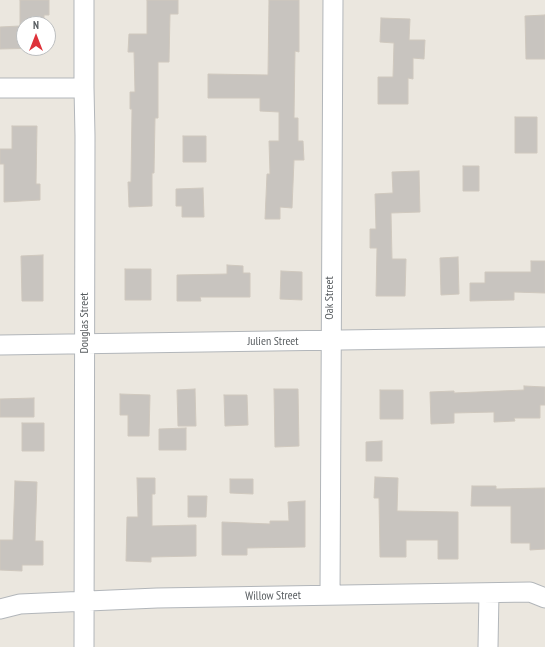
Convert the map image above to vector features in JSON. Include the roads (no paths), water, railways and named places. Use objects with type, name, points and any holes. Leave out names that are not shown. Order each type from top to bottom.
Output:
[{"type":"street","name":"Douglas Street","points":[[84,0],[84,647]]},
{"type":"street","name":"Oak Street","points":[[330,595],[330,341],[333,0]]},
{"type":"street","points":[[0,88],[84,88]]},
{"type":"street","name":"Julien Street","points":[[0,345],[545,337]]},
{"type":"street","name":"Willow Street","points":[[0,609],[20,604],[157,598],[530,592],[545,598]]},
{"type":"street","points":[[488,647],[489,593]]}]
